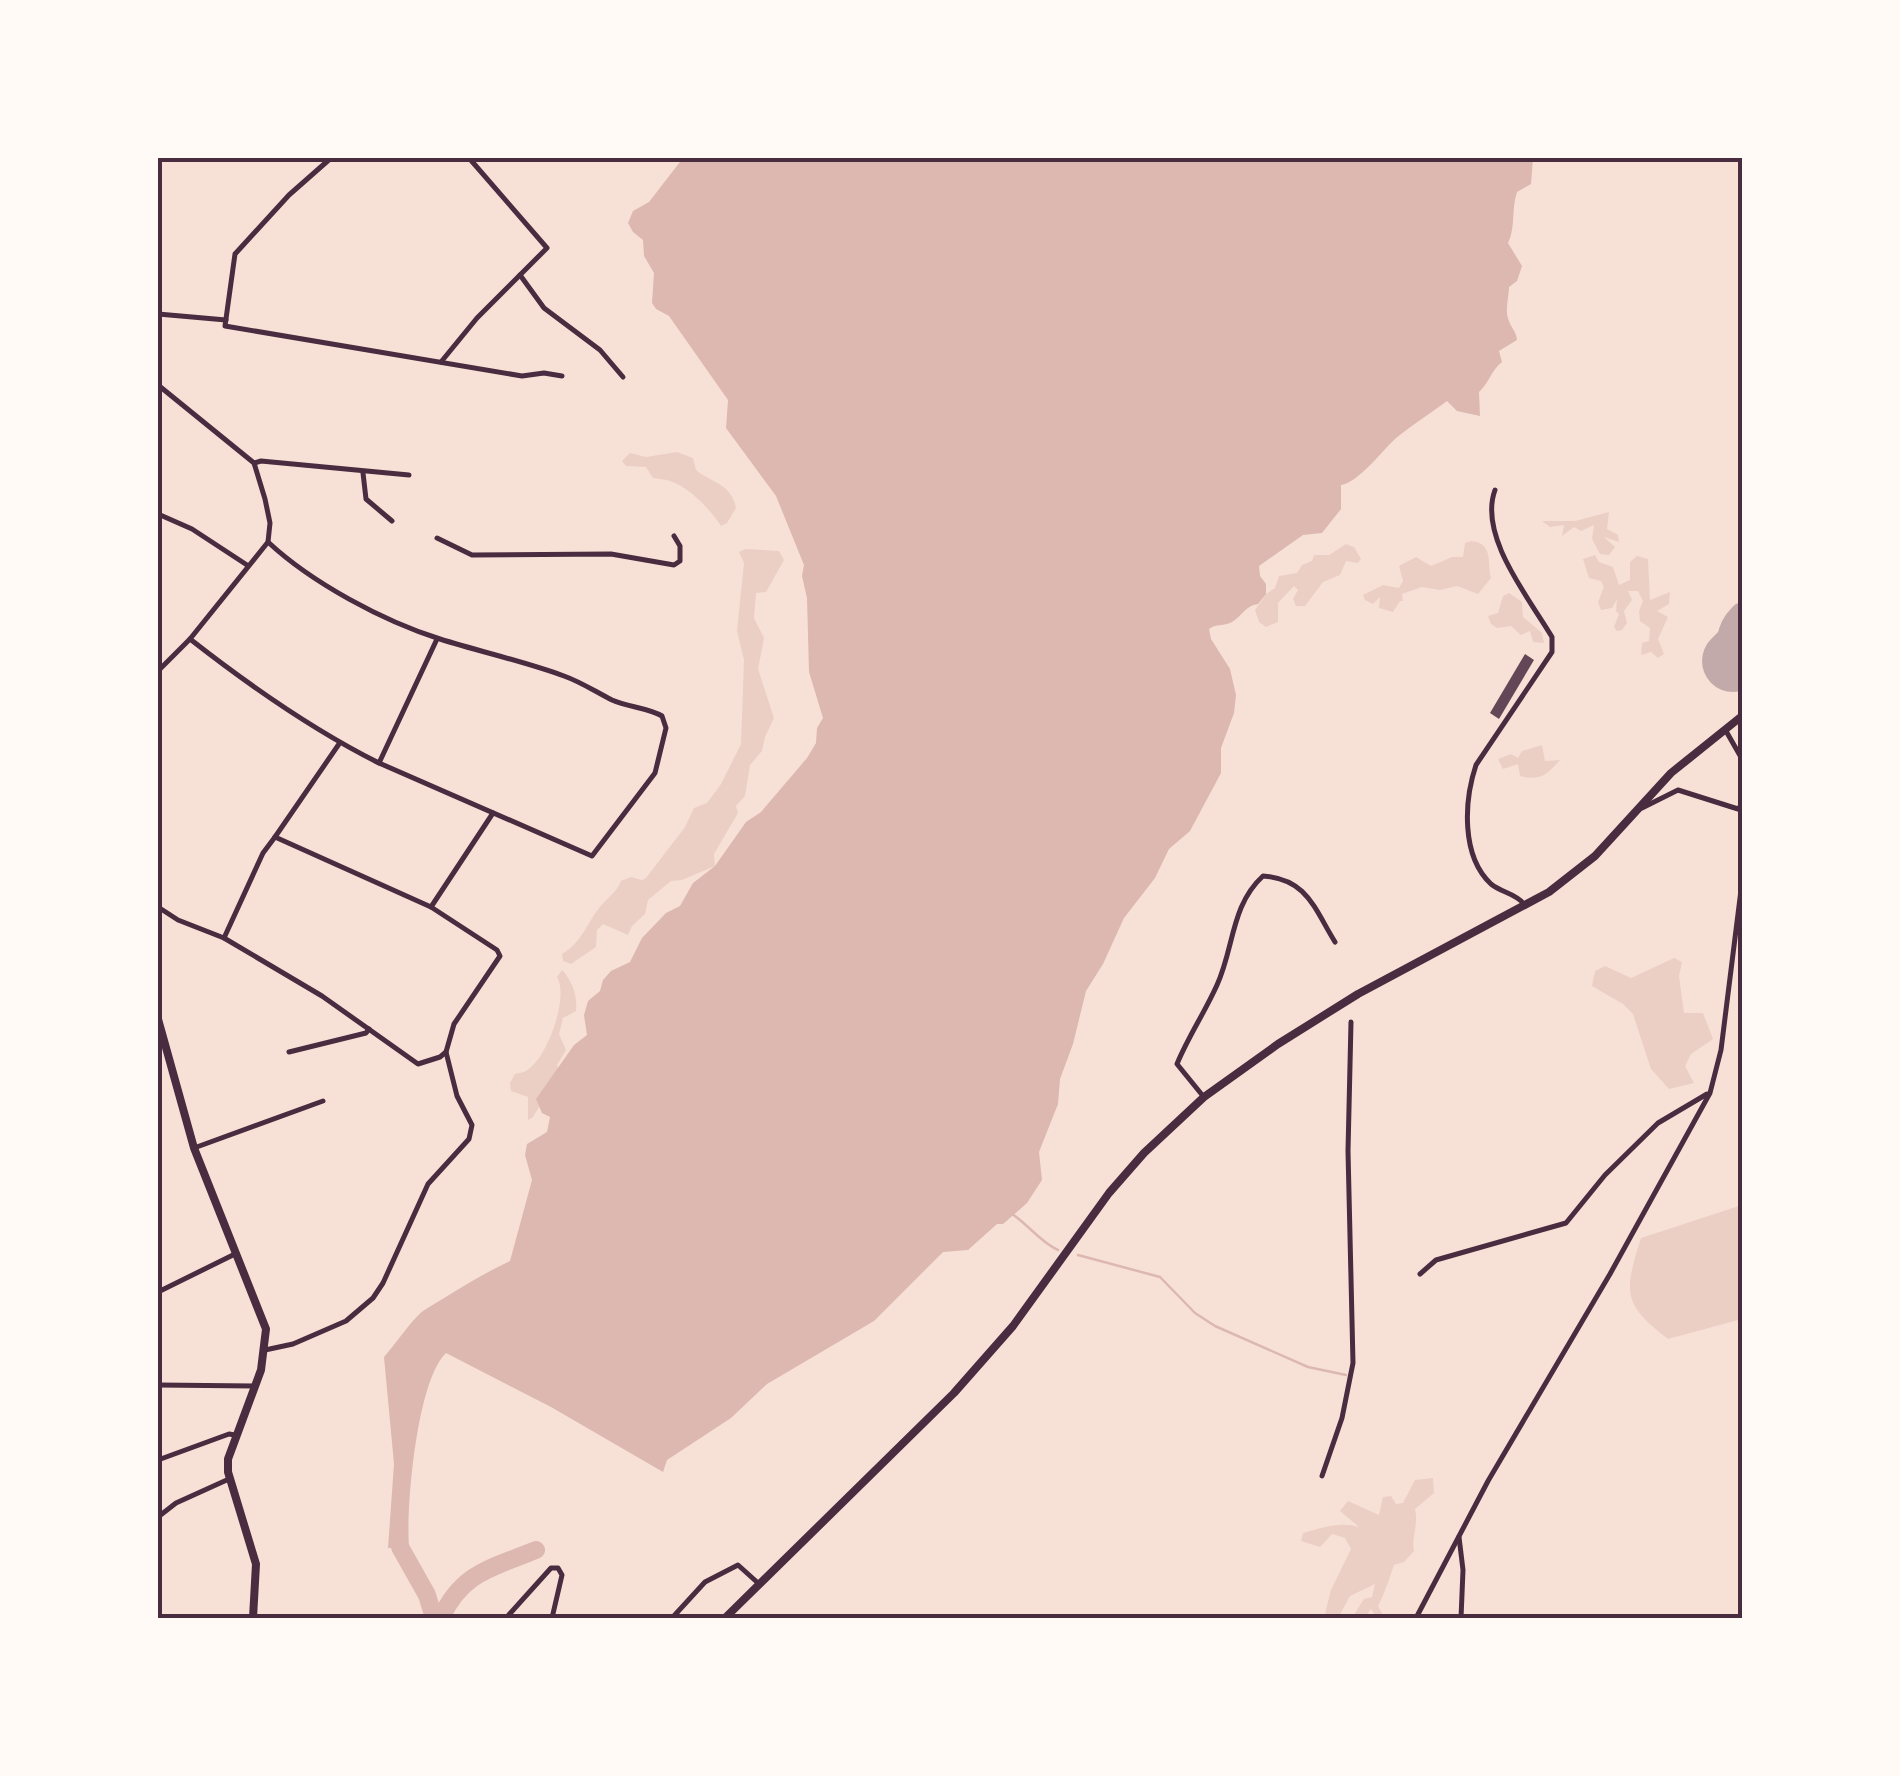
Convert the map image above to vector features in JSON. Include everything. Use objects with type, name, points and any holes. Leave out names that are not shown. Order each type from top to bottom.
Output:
[{"type":"main road","points":[[725,1618],[964,1382],[1014,1326],[1109,1193],[1144,1153],[1204,1097],[1358,994],[1549,892],[1595,856],[1671,773],[1742,719]]},
{"type":"main road","points":[[158,1020],[194,1148],[266,1329],[255,1386],[228,1459],[256,1564],[253,1618]]},
{"type":"street","points":[[331,158],[289,194],[236,254],[225,326],[522,376],[562,376]]},
{"type":"street","points":[[441,362],[547,248],[469,158]]},
{"type":"street","points":[[520,275],[544,308],[588,339],[623,377]]},
{"type":"street","points":[[158,314],[226,320]]},
{"type":"street","points":[[158,385],[254,463],[270,523],[268,542],[190,639],[158,672]]},
{"type":"street","points":[[254,463],[409,475]]},
{"type":"street","points":[[364,473],[366,499],[392,521]]},
{"type":"street","points":[[1495,490],[1489,507],[1498,545],[1552,637],[1552,652],[1476,765],[1471,779],[1470,853],[1490,883],[1517,896],[1525,905]]},
{"type":"street","points":[[158,514],[192,529],[248,564]]},
{"type":"street","points":[[437,538],[472,555],[611,554],[678,564],[680,546],[674,536]]},
{"type":"street","points":[[190,639],[270,700],[340,744],[592,856],[632,801],[650,784],[660,758],[665,722],[655,712],[615,702],[570,678],[437,638],[389,618],[294,566],[268,542]]},
{"type":"street","points":[[378,763],[437,638]]},
{"type":"street","points":[[1726,730],[1742,759]]},
{"type":"street","points":[[224,938],[263,854],[340,744]]},
{"type":"street","points":[[1631,814],[1678,790],[1738,808],[1742,804]]},
{"type":"street","points":[[430,907],[493,813]]},
{"type":"street","points":[[265,1350],[293,1344],[346,1321],[373,1298],[420,1196],[469,1139],[472,1124],[457,1096],[446,1052],[454,1024],[500,956],[486,942],[430,907],[275,837]]},
{"type":"street","points":[[1204,1097],[1177,1064],[1216,986],[1249,888],[1263,876],[1290,880],[1303,890],[1335,942]]},
{"type":"street","points":[[1416,1618],[1710,1093],[1721,1050],[1742,882]]},
{"type":"street","points":[[158,906],[178,920],[224,938],[322,996],[418,1064],[446,1052]]},
{"type":"street","points":[[1322,1476],[1342,1418],[1353,1362],[1348,1151],[1350,1022]]},
{"type":"street","points":[[289,1052],[366,1034],[369,1030]]},
{"type":"street","points":[[1420,1274],[1436,1260],[1566,1223],[1605,1174],[1658,1123],[1710,1093]]},
{"type":"street","points":[[194,1148],[323,1101]]},
{"type":"street","points":[[158,1292],[235,1254]]},
{"type":"street","points":[[158,1385],[255,1386]]},
{"type":"street","points":[[158,1460],[228,1434],[235,1435]]},
{"type":"street","points":[[158,1517],[176,1503],[230,1478]]},
{"type":"street","points":[[1459,1537],[1460,1618]]},
{"type":"street","points":[[672,1618],[705,1582],[738,1565],[760,1585]]},
{"type":"street","points":[[506,1618],[544,1574],[558,1568],[562,1575],[552,1618]]},
{"type":"shaded area","points":[[683,158],[1533,158],[1531,184],[1517,192],[1508,243],[1522,266],[1517,281],[1509,287],[1507,307],[1517,340],[1499,351],[1502,362],[1479,392],[1480,416],[1457,411],[1447,401],[1401,434],[1362,473],[1341,485],[1341,509],[1322,533],[1303,535],[1259,566],[1266,594],[1258,604],[1232,622],[1209,629],[1230,669],[1236,695],[1221,748],[1221,773],[1190,831],[1169,849],[1155,878],[1124,918],[1086,991],[1060,1079],[1058,1104],[1039,1152],[1042,1180],[1027,1203],[968,1250],[943,1252],[874,1321],[767,1384],[731,1418],[667,1460],[663,1472],[551,1407],[446,1353],[436,1367],[421,1415],[409,1503],[409,1547],[388,1548],[394,1464],[384,1357],[421,1313],[510,1261],[532,1180],[525,1155],[527,1144],[547,1132],[550,1117],[542,1113],[536,1099],[574,1045],[587,1035],[584,1015],[588,1001],[600,991],[611,971],[630,962],[642,938],[666,913],[680,906],[693,883],[715,866],[746,822],[761,812],[807,758],[823,718],[809,672],[804,565],[776,496],[726,428],[728,400],[669,316],[652,303],[654,273],[644,256],[643,240],[628,223],[633,211],[649,202]]},
{"type":"shaded area","points":[[677,452],[693,458],[696,470],[730,493],[736,508],[727,523],[721,526],[685,488],[653,478],[646,467],[626,466],[622,461],[630,453],[646,457]]},
{"type":"shaded area","points":[[1609,512],[1607,529],[1618,535],[1619,542],[1604,537],[1615,547],[1609,555],[1600,554],[1592,539],[1594,525],[1581,531],[1574,527],[1562,536],[1564,525],[1550,527],[1542,521],[1575,521]]},
{"type":"shaded area","points":[[1465,543],[1483,546],[1489,560],[1491,578],[1478,594],[1457,586],[1440,590],[1422,587],[1402,594],[1403,601],[1393,612],[1379,608],[1380,597],[1373,604],[1365,600],[1363,595],[1383,585],[1399,588],[1403,581],[1399,566],[1416,557],[1431,566],[1463,557]]},
{"type":"shaded area","points":[[1346,544],[1354,547],[1361,559],[1358,563],[1346,561],[1340,575],[1323,582],[1305,606],[1296,606],[1293,599],[1298,590],[1294,586],[1278,603],[1278,622],[1266,627],[1259,622],[1255,610],[1275,588],[1279,576],[1297,573],[1314,555],[1329,555]]},
{"type":"shaded area","points":[[779,551],[784,560],[766,592],[756,593],[754,618],[764,638],[758,669],[774,718],[762,751],[750,765],[745,796],[736,806],[738,813],[714,854],[715,866],[671,881],[648,900],[645,914],[628,935],[603,924],[597,930],[596,947],[571,964],[563,961],[562,954],[579,939],[621,881],[646,878],[685,827],[694,808],[707,803],[721,784],[741,744],[744,660],[737,631],[744,563],[739,552]]},
{"type":"shaded area","points":[[1595,555],[1599,562],[1613,567],[1619,585],[1630,580],[1630,562],[1637,556],[1648,559],[1650,600],[1670,592],[1669,604],[1657,611],[1668,617],[1658,639],[1664,654],[1658,658],[1651,652],[1641,655],[1642,643],[1649,641],[1650,628],[1640,621],[1643,601],[1638,591],[1628,591],[1632,600],[1624,611],[1627,623],[1622,630],[1614,627],[1619,614],[1617,599],[1612,608],[1601,610],[1598,602],[1604,587],[1601,581],[1589,578],[1583,559]]},
{"type":"shaded area","points":[[1509,593],[1522,602],[1523,617],[1542,633],[1544,643],[1533,642],[1530,631],[1521,635],[1511,626],[1497,628],[1491,624],[1488,616],[1498,613],[1503,596]]},
{"type":"shaded area","points":[[1542,745],[1545,761],[1560,760],[1538,777],[1520,776],[1518,764],[1503,769],[1498,759],[1511,754],[1518,758],[1522,751]]},
{"type":"shaded area","points":[[1674,958],[1682,962],[1679,976],[1684,1013],[1703,1013],[1713,1039],[1691,1054],[1685,1066],[1694,1083],[1669,1089],[1651,1069],[1633,1014],[1592,986],[1595,971],[1605,966],[1631,978]]},
{"type":"shaded area","points":[[562,970],[574,989],[576,1011],[563,1018],[559,1034],[566,1050],[557,1065],[560,1072],[528,1120],[528,1097],[511,1091],[510,1083],[515,1074],[537,1061],[550,1038],[560,998],[557,977]]},
{"type":"shaded area","points":[[1742,1205],[1742,1319],[1668,1339],[1642,1316],[1631,1296],[1632,1272],[1641,1238]]},
{"type":"shaded area","points":[[1433,1478],[1434,1493],[1415,1509],[1414,1551],[1404,1562],[1394,1565],[1378,1606],[1384,1617],[1377,1618],[1371,1609],[1365,1618],[1352,1618],[1364,1599],[1372,1597],[1375,1584],[1350,1596],[1338,1618],[1324,1618],[1331,1590],[1351,1549],[1345,1538],[1332,1534],[1320,1547],[1301,1541],[1303,1533],[1338,1525],[1359,1527],[1340,1511],[1348,1501],[1379,1515],[1383,1497],[1391,1496],[1396,1504],[1403,1503],[1415,1480]]},
{"type":"building","points":[[1525,654],[1534,660],[1499,719],[1490,713]]},
{"type":"waterway","points":[[1012,1214],[1058,1250]]},
{"type":"waterway","points":[[1078,1255],[1160,1277],[1195,1313],[1215,1326],[1308,1367],[1346,1375]]},
{"type":"waterway","points":[[400,1547],[427,1595],[434,1618]]},
{"type":"waterway","points":[[441,1618],[469,1581],[492,1567],[536,1550]]},
{"type":"taxiway","points":[[1742,615],[1730,638],[1732,649],[1742,659]]},
{"type":"runway","points":[[1733,661],[1742,652]]}]
